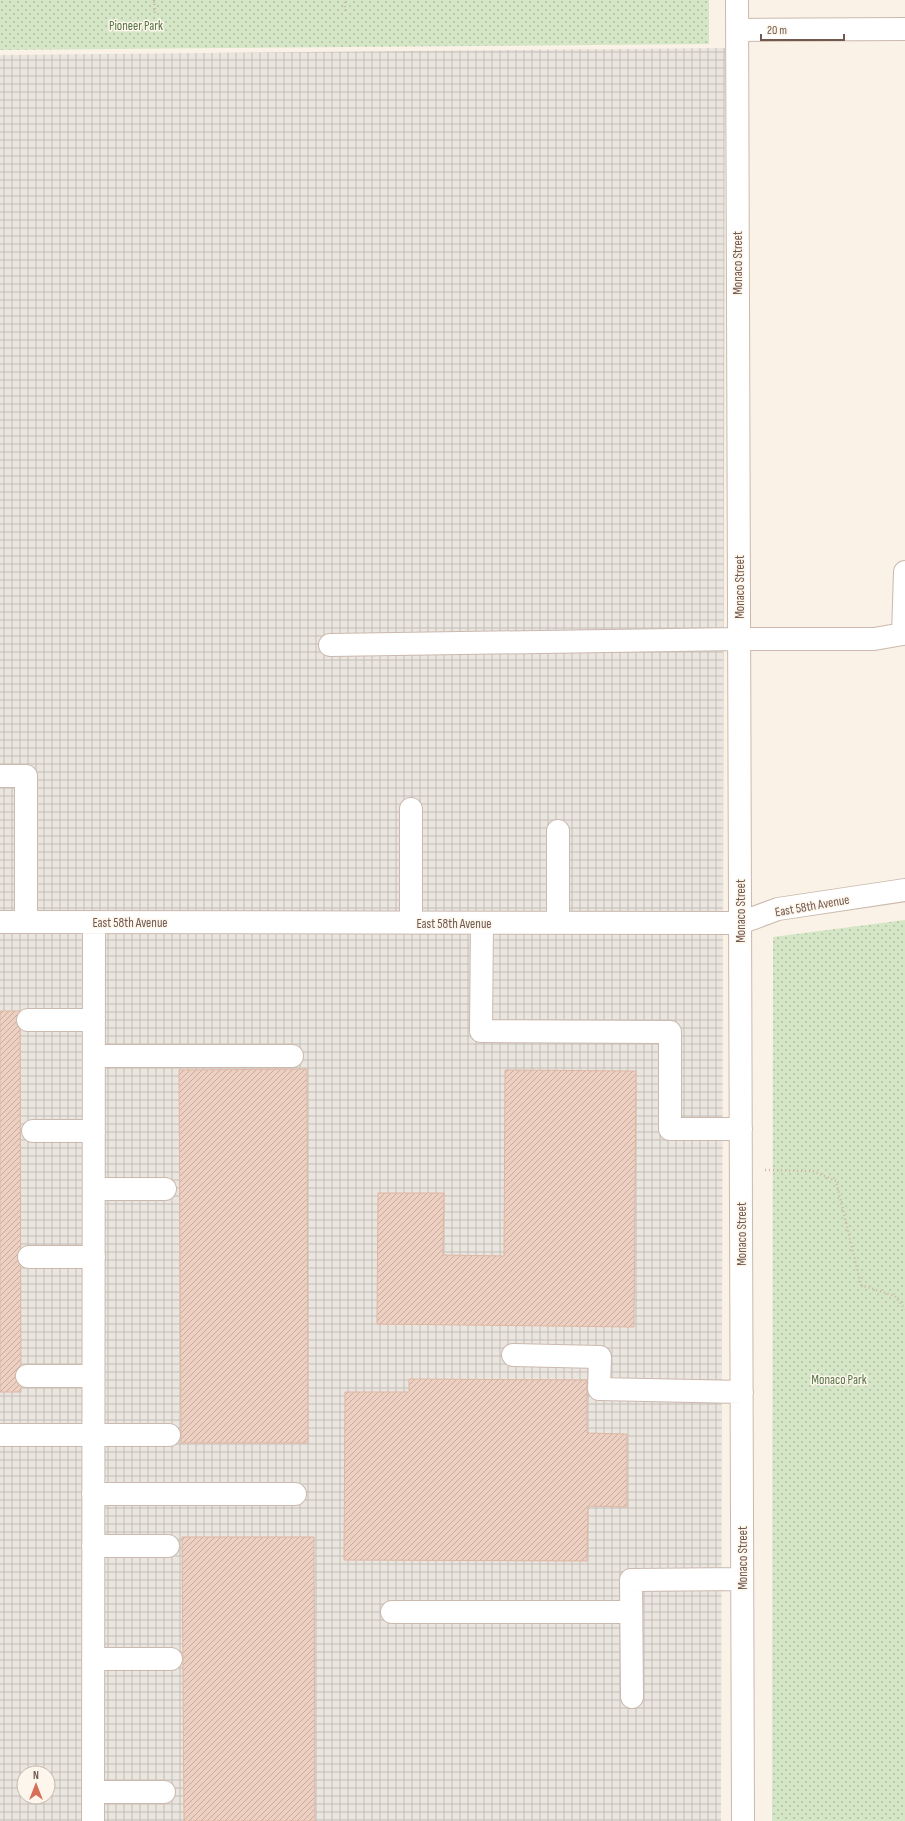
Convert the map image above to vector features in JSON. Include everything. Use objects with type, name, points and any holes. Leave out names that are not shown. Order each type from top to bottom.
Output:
[{"type":"street","name":"Monaco Street","points":[[736,0],[743,1821]]},
{"type":"street","points":[[737,30],[905,29]]},
{"type":"street","points":[[330,645],[739,639],[874,639],[903,634],[905,572]]},
{"type":"street","points":[[0,776],[26,776],[26,922]]},
{"type":"street","points":[[411,809],[411,923]]},
{"type":"street","points":[[558,831],[558,923]]},
{"type":"street","name":"East 58th Avenue","points":[[0,922],[740,923],[778,909],[905,890]]},
{"type":"street","points":[[93,1821],[94,922]]},
{"type":"street","points":[[482,923],[481,1031],[670,1032],[670,1129],[741,1129]]},
{"type":"street","points":[[28,1020],[94,1020]]},
{"type":"street","points":[[94,1056],[292,1056]]},
{"type":"street","points":[[33,1131],[94,1131]]},
{"type":"street","points":[[94,1188],[165,1188]]},
{"type":"street","points":[[29,1257],[94,1257]]},
{"type":"street","points":[[513,1355],[600,1357],[599,1389],[742,1392]]},
{"type":"street","points":[[27,1376],[93,1376]]},
{"type":"street","points":[[0,1435],[169,1435]]},
{"type":"street","points":[[93,1494],[295,1494]]},
{"type":"street","points":[[93,1546],[168,1546]]},
{"type":"street","points":[[632,1697],[631,1580],[742,1579]]},
{"type":"street","points":[[392,1612],[632,1612]]},
{"type":"street","points":[[93,1659],[171,1659]]},
{"type":"street","points":[[93,1792],[164,1792]]},
{"type":"path","points":[[154,0],[154,13]]},
{"type":"path","points":[[345,0],[345,11]]},
{"type":"path","points":[[741,1170],[814,1171],[836,1181],[861,1285],[895,1296],[905,1309]]},
{"type":"shaded area","points":[[725,48],[721,1821],[0,1821],[0,55]]},
{"type":"green space","name":"Pioneer Park","points":[[0,0],[709,0],[709,44],[0,50]]},
{"type":"green space","name":"Monaco Park","points":[[905,920],[905,1821],[772,1821],[773,937]]},
{"type":"building","points":[[0,1011],[20,1011],[21,1392],[0,1392]]},
{"type":"building","points":[[307,1069],[308,1443],[181,1443],[179,1070]]},
{"type":"building","points":[[505,1070],[636,1071],[634,1327],[377,1324],[378,1193],[444,1193],[443,1255],[504,1256]]},
{"type":"building","points":[[409,1379],[587,1380],[587,1433],[627,1434],[627,1507],[588,1506],[587,1561],[344,1560],[345,1392],[409,1392]]},
{"type":"building","points":[[182,1537],[314,1537],[315,1821],[184,1821]]}]
